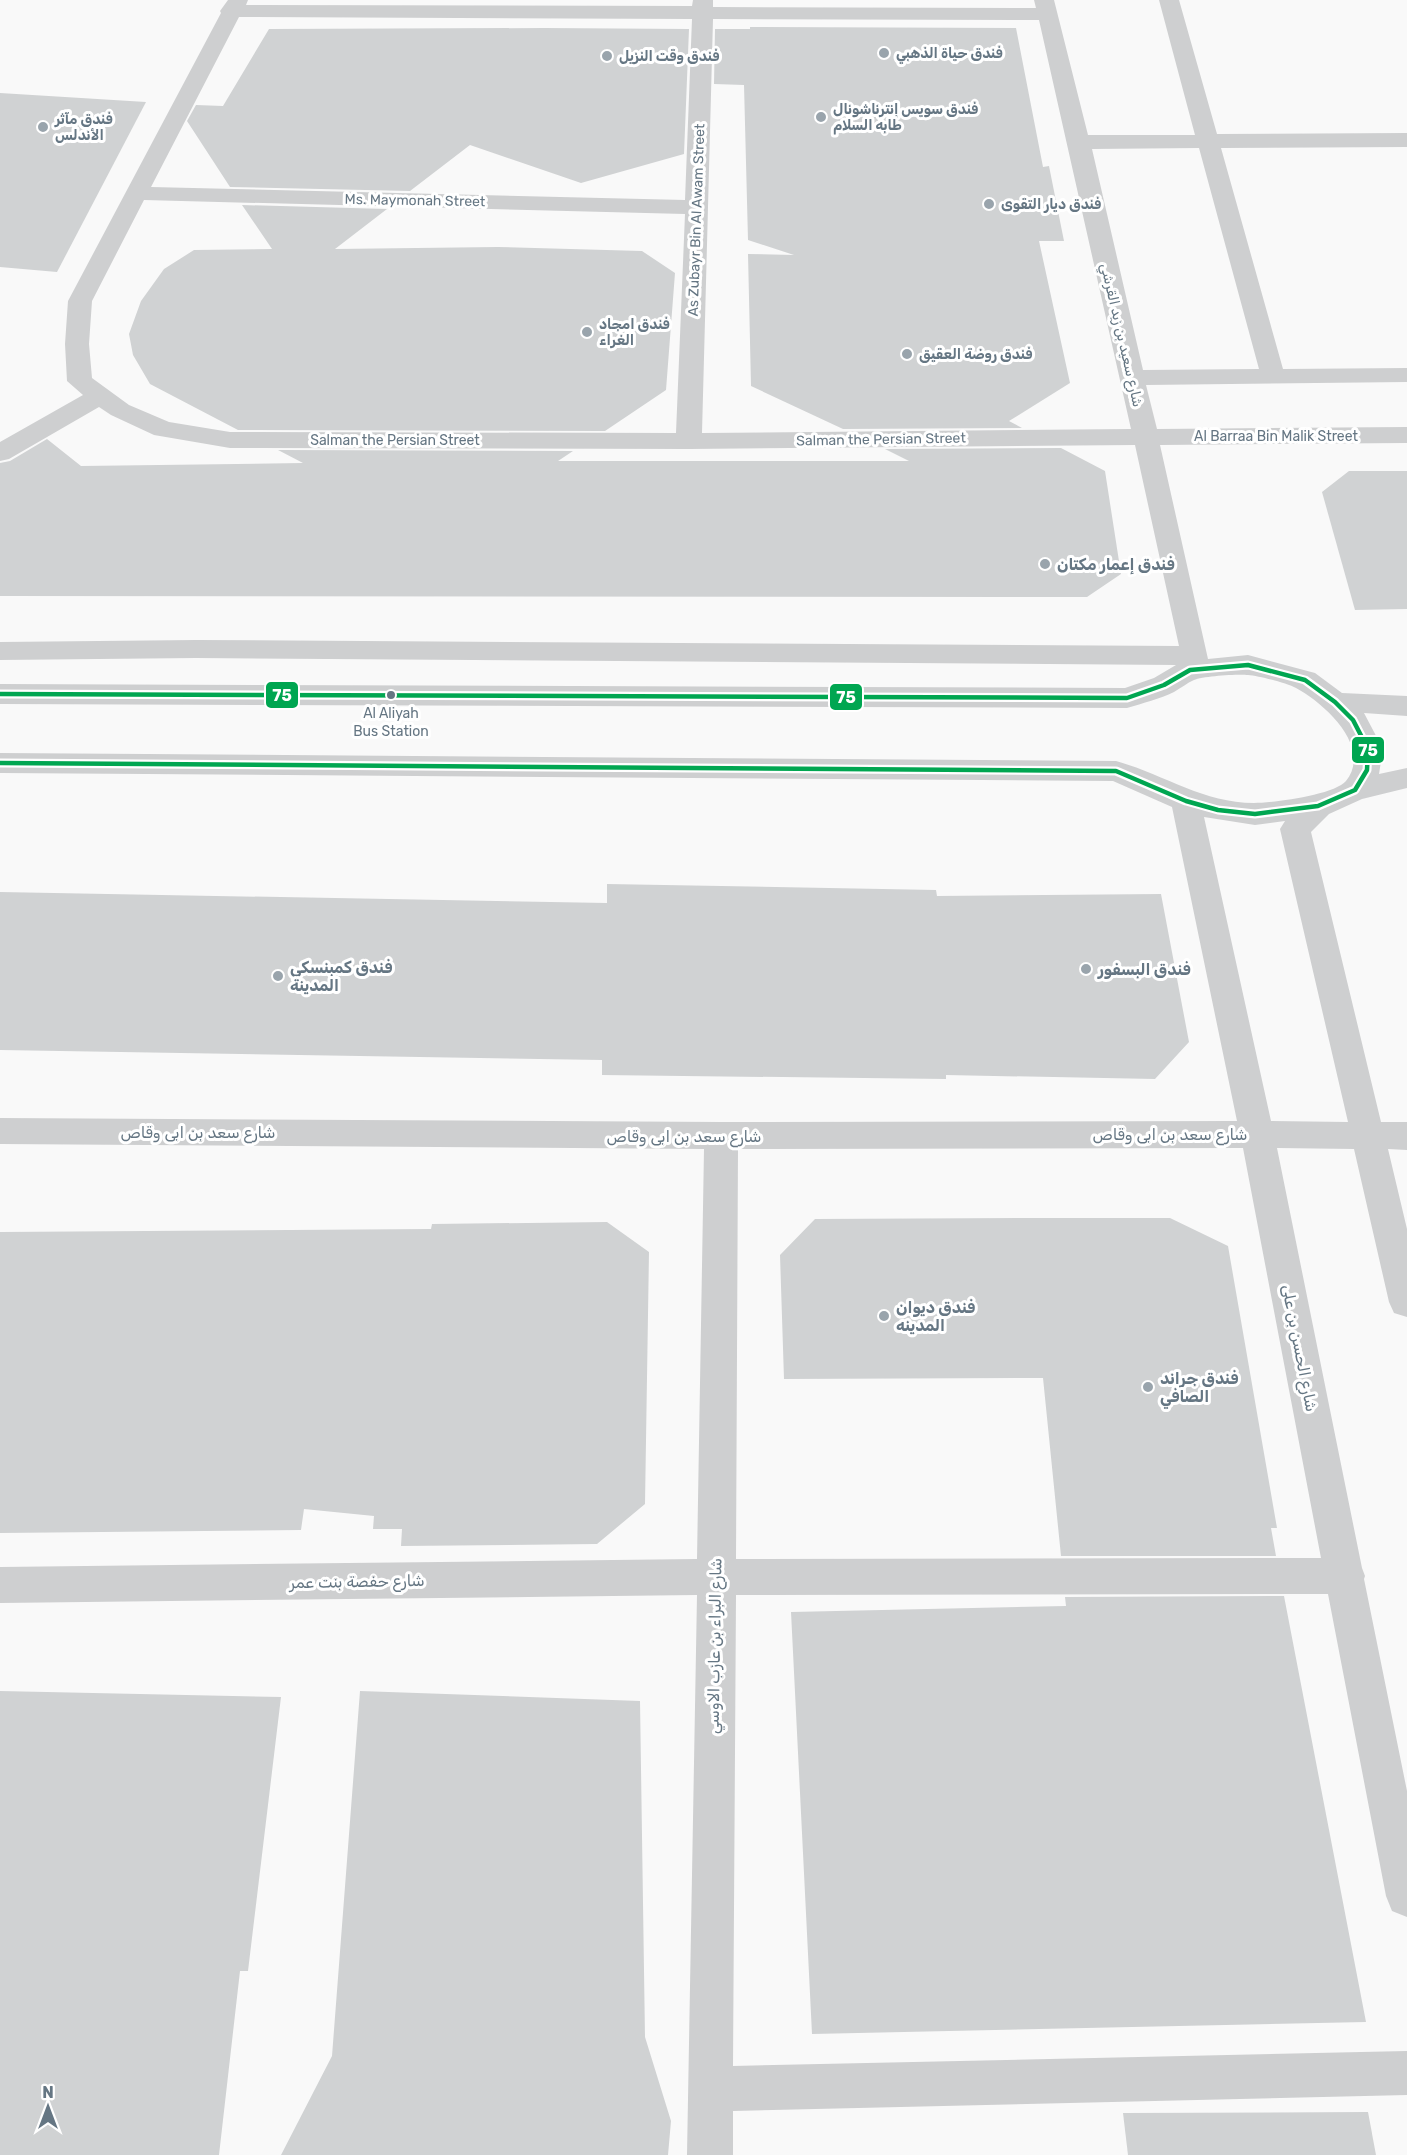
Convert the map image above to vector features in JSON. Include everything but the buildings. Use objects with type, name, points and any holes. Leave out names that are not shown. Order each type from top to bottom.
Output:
[{"type":"street","points":[[1169,0],[1273,376]]},
{"type":"street","points":[[234,6],[1046,7]]},
{"type":"street","name":"Salman the Persian Street","points":[[234,6],[80,300],[77,344],[80,381],[120,410],[163,429],[230,440],[689,441],[1144,436]]},
{"type":"street","name":"As Zubayr Bin Al Awam Street","points":[[689,441],[703,6]]},
{"type":"street","name":"شارع سعيد بن زيد القرشي","points":[[1046,7],[1079,142],[1192,663]]},
{"type":"street","points":[[1079,142],[1407,140]]},
{"type":"street","name":"Ms. Maymonah Street","points":[[135,193],[696,207]]},
{"type":"street","points":[[1131,378],[1407,375]]},
{"type":"street","points":[[0,453],[100,396]]},
{"type":"street","name":"Al Barraa Bin Malik Street","points":[[1144,436],[1407,435]]},
{"type":"street","points":[[0,651],[196,649],[1248,665],[1305,680],[1335,702],[1353,720],[1368,749],[1367,770],[1355,790]]},
{"type":"street","points":[[0,694],[1127,698],[1164,685],[1192,663]]},
{"type":"street","points":[[1335,702],[1407,706]]},
{"type":"street","points":[[0,763],[1116,771],[1186,801],[1218,810],[1255,814],[1318,806],[1355,790],[1407,778]]},
{"type":"street","name":"شارع الحسن بن على","points":[[1186,801],[1257,1134],[1346,1575],[1407,1896]]},
{"type":"street","points":[[1318,806],[1295,829],[1407,1302]]},
{"type":"street","name":"شارع سعد بن ابى وقاص","points":[[0,1131],[721,1136],[1257,1134],[1407,1136]]},
{"type":"street","name":"شارع البراء بن عازب الاوسي","points":[[710,2155],[721,1136]]},
{"type":"street","name":"شارع حفصة بنت عمر","points":[[0,1585],[1346,1575]]},
{"type":"street","points":[[711,2089],[1407,2073]]},
{"type":"transit line","name":"75","points":[[0,694],[1127,698],[1164,685],[1190,670],[1248,665],[1305,680],[1335,702],[1353,720],[1368,749],[1367,770],[1355,790],[1318,806],[1255,814],[1218,810],[1186,801],[1116,771],[0,763]]},
{"type":"place","name":"فندق حياة الذهبي","points":[[884,53]]},
{"type":"place","name":"فندق وقت النزيل","points":[[607,56]]},
{"type":"place","name":"فندق سويس إنترناشونال طابه السلام","points":[[821,117]]},
{"type":"place","name":"فندق مآثر الأندلس","points":[[43,127]]},
{"type":"place","name":"فندق ديار التقوى","points":[[989,204]]},
{"type":"place","name":"فندق امجاد الغراء","points":[[587,332]]},
{"type":"place","name":"فندق روضة العقيق","points":[[907,354]]},
{"type":"place","name":"فندق إعمار مكتان","points":[[1045,564]]},
{"type":"place","name":"Al Aliyah Bus Station","points":[[391,695]]},
{"type":"place","name":"فندق البسفور","points":[[1086,969]]},
{"type":"place","name":"فندق كمبنسكي المدينة","points":[[278,976]]},
{"type":"place","name":"فندق ديوان المدينه","points":[[884,1316]]},
{"type":"place","name":"فندق جراند الصافي","points":[[1148,1387]]}]
